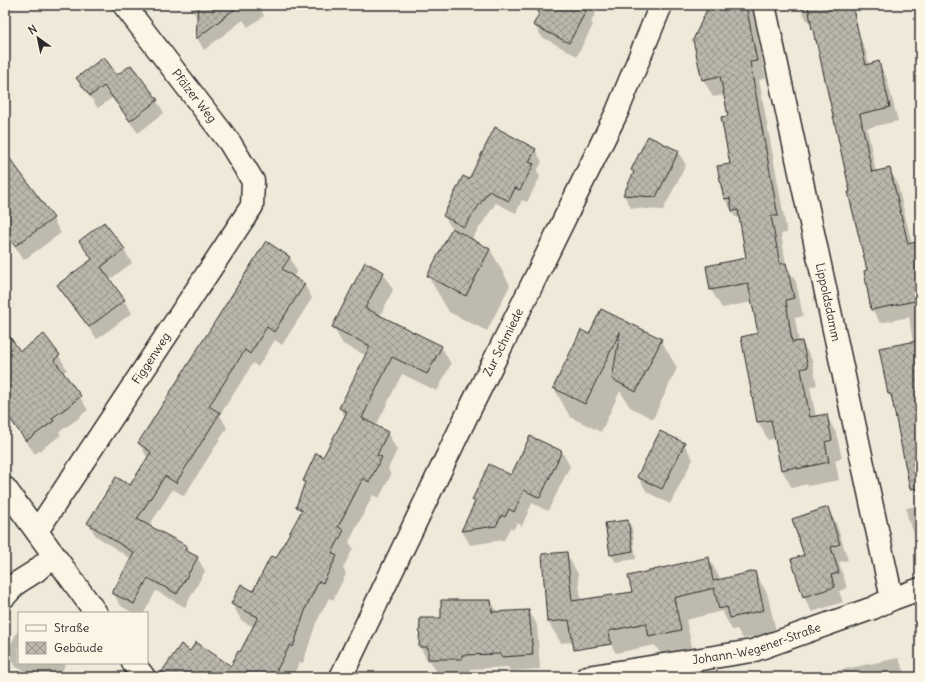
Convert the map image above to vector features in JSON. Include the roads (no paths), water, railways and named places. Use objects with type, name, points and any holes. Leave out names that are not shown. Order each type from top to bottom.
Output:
[{"type":"street","name":"Zur Schmiede","points":[[342,676],[467,414],[617,112],[662,5]]},
{"type":"street","name":"Lippoldsdamm","points":[[764,5],[892,599]]},
{"type":"street","name":"Pfälzer Weg","points":[[132,8],[230,143],[254,181]]},
{"type":"street","name":"Figgenweg","points":[[37,532],[252,206],[254,181]]},
{"type":"street","points":[[5,488],[95,612]]},
{"type":"street","points":[[5,596],[17,583],[36,571],[54,555]]},
{"type":"street","name":"Johann-Wegener-Straße","points":[[587,677],[752,651],[873,608],[892,599],[920,589]]},
{"type":"street","points":[[134,664],[144,677]]}]
